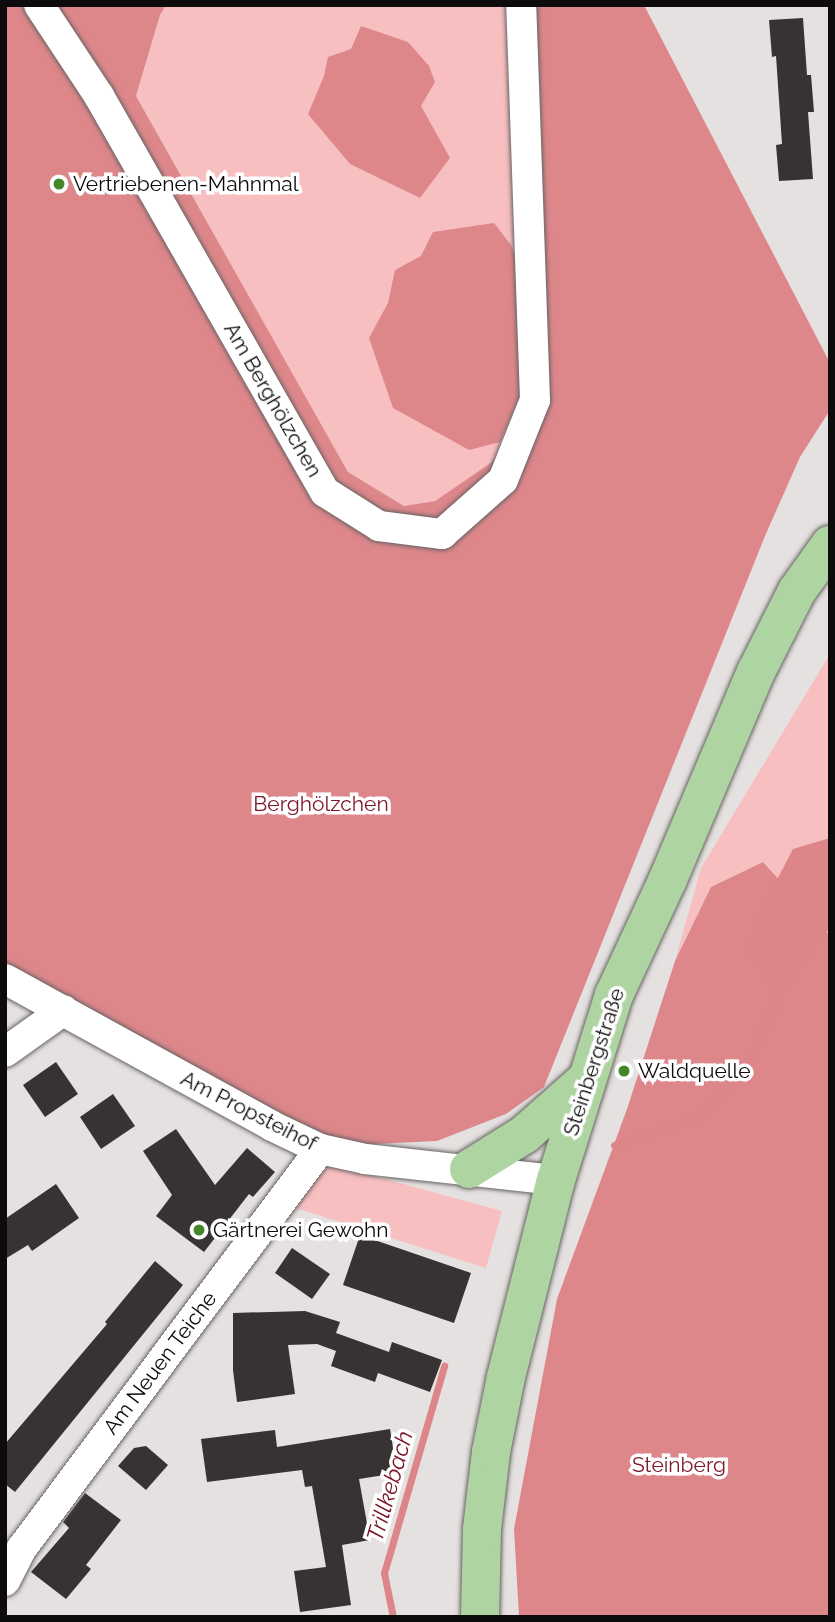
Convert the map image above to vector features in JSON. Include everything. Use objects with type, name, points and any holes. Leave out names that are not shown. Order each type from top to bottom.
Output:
[{"type":"main road","name":"Steinbergstraße","points":[[480,1617],[482,1529],[491,1452],[506,1377],[556,1180],[614,995],[668,879],[756,672],[797,591],[830,545]]},
{"type":"main road","points":[[469,1169],[525,1134],[587,1079]]},
{"type":"street","name":"Am Berghölzchen","points":[[39,5],[99,96],[325,492],[379,526],[442,534],[503,480],[535,400],[521,5]]},
{"type":"street","name":"Am Propsteihof","points":[[5,979],[272,1126],[320,1149],[365,1159],[556,1180]]},
{"type":"street","points":[[5,1052],[64,1010]]},
{"type":"street","name":"Am Neuen Teiche","points":[[5,1581],[13,1537],[320,1149]]},
{"type":"shaded area","points":[[166,5],[520,5],[534,400],[492,462],[435,501],[404,506],[348,472],[136,96],[160,15]]},
{"type":"shaded area","points":[[830,654],[830,936],[763,862],[711,887],[675,961],[701,868]]},
{"type":"shaded area","points":[[830,838],[830,928],[806,955],[779,1001],[750,951],[756,920],[793,849]]},
{"type":"shaded area","points":[[319,1161],[502,1211],[486,1268],[286,1205]]},
{"type":"green space","name":"Berghölzchen","points":[[5,5],[166,5],[160,15],[136,96],[348,472],[404,506],[435,501],[492,462],[534,400],[520,5],[644,5],[830,363],[830,410],[800,457],[765,536],[544,1087],[506,1114],[437,1141],[331,1146],[5,991]]},
{"type":"green space","points":[[361,26],[408,42],[429,66],[435,82],[421,106],[450,158],[420,198],[350,164],[308,114],[324,76],[328,57],[351,49]]},
{"type":"green space","points":[[494,223],[511,245],[520,268],[528,377],[500,442],[469,450],[393,408],[369,338],[388,303],[395,270],[421,256],[433,232]]},
{"type":"green space","name":"Steinberg","points":[[763,862],[830,936],[830,1617],[519,1617],[514,1529],[557,1299],[627,1109],[675,961],[711,887]]},
{"type":"building","points":[[803,18],[807,75],[811,75],[814,112],[808,112],[813,179],[779,181],[776,145],[782,144],[776,56],[772,57],[769,20]]},
{"type":"building","points":[[56,1062],[78,1094],[45,1117],[23,1085]]},
{"type":"building","points":[[113,1094],[135,1126],[101,1149],[80,1117]]},
{"type":"building","points":[[176,1129],[215,1185],[247,1148],[275,1172],[253,1197],[249,1194],[204,1252],[156,1216],[172,1195],[143,1151]]},
{"type":"building","points":[[56,1184],[79,1218],[32,1251],[28,1245],[5,1259],[5,1219]]},
{"type":"building","points":[[360,1235],[471,1273],[454,1323],[343,1285]]},
{"type":"building","points":[[292,1248],[330,1274],[312,1299],[275,1273]]},
{"type":"building","points":[[155,1261],[183,1285],[15,1492],[5,1484],[5,1444],[107,1324],[105,1322]]},
{"type":"building","points":[[305,1311],[340,1322],[336,1333],[389,1352],[392,1342],[442,1360],[430,1392],[378,1373],[375,1382],[331,1366],[336,1351],[317,1344],[288,1345],[295,1394],[237,1402],[233,1370],[233,1313]]},
{"type":"building","points":[[390,1429],[397,1473],[359,1479],[370,1540],[342,1545],[351,1605],[300,1612],[294,1571],[326,1567],[312,1486],[305,1487],[302,1470],[207,1482],[201,1439],[275,1430],[277,1447]]},
{"type":"building","points":[[146,1446],[168,1465],[146,1490],[118,1466],[134,1448]]},
{"type":"building","points":[[85,1493],[121,1520],[86,1565],[91,1569],[66,1599],[31,1572],[69,1528],[63,1522]]},
{"type":"waterway","name":"Trillkebach","points":[[614,1145],[693,1119],[745,1071],[780,991]]},
{"type":"waterway","name":"Trillkebach","points":[[393,1617],[384,1573],[444,1366]]},
{"type":"place","name":"Vertriebenen-Mahnmal","points":[[59,184]]},
{"type":"place","name":"Waldquelle","points":[[624,1071]]},
{"type":"place","name":"Gärtnerei Gewohn","points":[[199,1230]]}]
